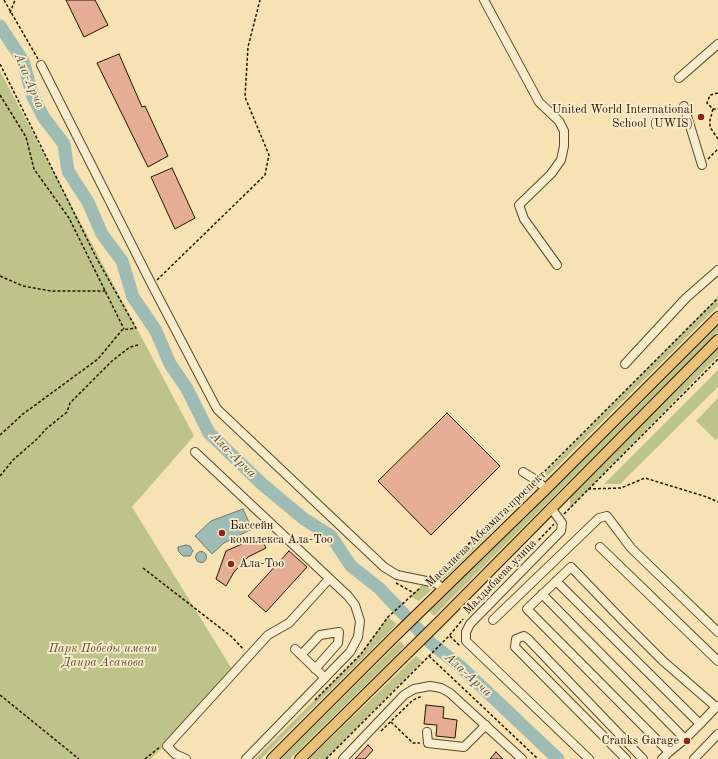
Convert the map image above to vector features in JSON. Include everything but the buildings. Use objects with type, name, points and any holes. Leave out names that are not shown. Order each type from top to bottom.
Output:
[{"type":"main road","name":"Масалиева Абсамата проспект","points":[[272,759],[718,317]]},
{"type":"main road","points":[[300,759],[440,621],[718,340]]},
{"type":"street","points":[[484,0],[538,102],[558,121],[564,131],[564,146],[561,160],[551,174],[520,205],[524,219],[557,265]]},
{"type":"street","points":[[679,78],[718,44]]},
{"type":"street","points":[[37,62],[217,409],[384,567],[397,575],[429,580],[436,583],[443,589]]},
{"type":"street","points":[[684,106],[702,165]]},
{"type":"street","points":[[625,364],[686,298],[718,270]]},
{"type":"street","points":[[195,452],[355,605],[360,626],[354,647],[246,759]]},
{"type":"street","points":[[523,472],[536,480],[546,489]]},
{"type":"street","points":[[551,508],[559,519]]},
{"type":"street","points":[[493,620],[599,518],[607,516],[631,548],[718,632]]},
{"type":"street","name":"Малдыбаева улица","points":[[559,519],[562,527],[558,535],[470,624],[466,636],[468,645],[589,759]]},
{"type":"street","points":[[600,547],[718,661]]},
{"type":"street","points":[[662,759],[685,739],[717,707],[630,628],[571,567],[527,609],[669,752]]},
{"type":"street","points":[[186,759],[175,754],[167,746],[250,657],[268,635],[289,623],[329,579]]},
{"type":"street","points":[[556,581],[700,724]]},
{"type":"street","points":[[542,594],[685,739]]},
{"type":"street","points":[[301,655],[320,635],[339,632],[338,643],[315,669]]},
{"type":"street","points":[[626,759],[515,647],[516,639],[524,636],[528,639],[643,759]]},
{"type":"street","points":[[295,649],[325,678]]},
{"type":"street","points":[[343,759],[398,701],[410,691],[430,686],[446,690],[522,759]]},
{"type":"street","points":[[427,732],[428,743],[464,747],[486,725]]},
{"type":"street","points":[[694,759],[718,734]]},
{"type":"path","points":[[4,0],[37,62]]},
{"type":"path","points":[[10,13],[15,0]]},
{"type":"path","points":[[152,285],[265,175],[269,156],[245,97],[248,47],[260,0]]},
{"type":"path","points":[[0,64],[97,259],[136,328],[122,330],[112,340],[106,352],[98,359],[23,414],[0,435]]},
{"type":"path","points":[[713,110],[707,103],[707,99],[710,95],[718,93]]},
{"type":"path","points":[[0,95],[26,137],[34,169],[69,218],[124,329]]},
{"type":"path","points":[[713,110],[718,109]]},
{"type":"path","points":[[713,110],[710,120],[710,127],[718,139]]},
{"type":"path","points":[[702,165],[718,149]]},
{"type":"path","points":[[0,276],[23,286],[50,291],[106,291]]},
{"type":"path","points":[[388,617],[407,597],[429,580],[515,503],[536,480],[718,298]]},
{"type":"path","points":[[0,476],[13,460],[38,439],[46,429],[67,412],[70,403],[112,361],[130,347],[138,345]]},
{"type":"path","points":[[472,610],[588,489],[718,359]]},
{"type":"path","points":[[588,489],[621,488],[645,478],[707,497],[718,502]]},
{"type":"path","points":[[143,568],[232,637],[250,657]]},
{"type":"path","points":[[393,581],[414,593]]},
{"type":"path","points":[[326,759],[422,661],[449,636],[466,616]]},
{"type":"path","points":[[449,636],[454,640]]},
{"type":"path","points":[[429,656],[538,759]]},
{"type":"path","points":[[0,695],[79,759]]},
{"type":"path","points":[[378,734],[413,700],[423,695]]},
{"type":"path","points":[[390,722],[413,743],[428,743]]},
{"type":"path","points":[[502,725],[503,733]]},
{"type":"path","points":[[145,759],[160,747],[167,746]]},
{"type":"green space","name":"Парк Победы имени Даира Асанова","points":[[0,71],[194,436],[132,507],[235,674],[151,759],[0,759]]},
{"type":"green space","points":[[718,297],[718,306],[456,567],[419,601],[410,596],[515,503]]},
{"type":"green space","points":[[718,326],[718,332],[434,616],[429,611]]},
{"type":"green space","points":[[718,347],[718,356],[570,508],[570,497]]},
{"type":"green space","points":[[718,370],[718,387],[620,484],[604,484]]},
{"type":"green space","points":[[718,398],[718,438],[716,440],[696,421]]},
{"type":"green space","points":[[388,617],[397,624],[261,759],[255,759],[361,654]]},
{"type":"green space","points":[[400,641],[405,646],[290,759],[281,759]]},
{"type":"green space","points":[[416,656],[422,661],[326,759],[309,759]]},
{"type":"water","name":"Бассейн комплекса Ала-Тоо","points":[[243,509],[252,529],[224,543],[212,554],[195,536],[211,521]]},
{"type":"water","points":[[186,545],[190,546],[193,551],[190,556],[183,556],[178,551],[178,547]]},
{"type":"water","points":[[199,552],[203,552],[205,553],[205,561],[199,562],[196,559],[196,555]]},
{"type":"waterway","name":"Ала-Арча","points":[[0,26],[23,61],[33,97],[44,118],[64,144],[68,171],[88,202],[102,234],[122,261],[133,297],[156,331],[170,364],[186,387],[209,433],[262,484],[304,519],[331,536],[351,566],[379,588],[431,643],[461,667],[558,759]]},
{"type":"place","name":"United World International School (UWIS)","points":[[701,117]]},
{"type":"place","name":"Бассейн комплекса Ала-Тоо","points":[[222,533]]},
{"type":"place","name":"Ала-Тоо","points":[[231,564]]},
{"type":"place","name":"Cranks Garage","points":[[687,741]]}]
